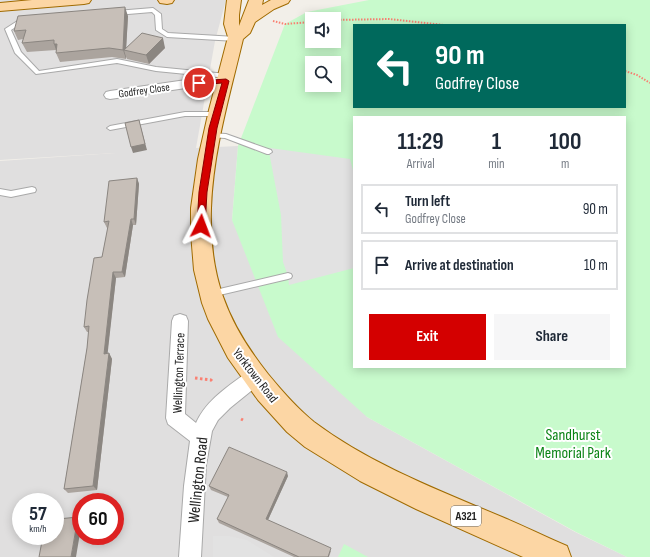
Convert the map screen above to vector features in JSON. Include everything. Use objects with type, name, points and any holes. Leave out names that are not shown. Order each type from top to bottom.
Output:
[{"type":"main road","points":[[0,3],[11,0]]},
{"type":"main road","points":[[0,7],[84,0]]},
{"type":"main road","name":"Yorktown Road","points":[[234,0],[230,23],[236,38]]},
{"type":"main road","name":"Yorktown Road","points":[[256,0],[245,30],[236,38],[212,136],[203,192],[201,229],[204,269],[209,294],[217,315],[231,343],[255,377],[275,401],[303,429],[353,462],[376,476],[556,557]]},
{"type":"main road","points":[[250,19],[269,6],[283,0]]},
{"type":"street","name":"Godfrey Close","points":[[110,95],[226,78]]},
{"type":"street","name":"Wellington Terrace","points":[[180,321],[175,418],[200,437]]},
{"type":"street","name":"Wellington Road","points":[[190,557],[192,518],[200,437],[206,421],[216,409],[255,377]]},
{"type":"lane","points":[[106,14],[153,10],[158,14],[159,30],[167,35],[236,38]]},
{"type":"lane","points":[[28,20],[20,21],[8,29],[18,53],[38,73],[117,60],[156,69],[226,78]]},
{"type":"lane","points":[[110,128],[185,114],[217,114]]},
{"type":"lane","points":[[212,136],[226,136],[269,152]]},
{"type":"lane","points":[[0,192],[11,194],[32,190]]},
{"type":"lane","points":[[209,294],[288,276]]},
{"type":"path","points":[[341,19],[413,21],[436,24]]},
{"type":"path","points":[[271,20],[285,24],[305,23]]},
{"type":"path","points":[[626,71],[637,75],[650,83]]},
{"type":"shaded area","points":[[0,0],[226,0],[215,41],[196,148],[238,146],[232,220],[367,417],[575,532],[627,557],[0,557],[0,161],[115,153],[0,160]]},
{"type":"shaded area","points":[[270,148],[350,159],[353,170],[353,268],[289,285],[288,276],[283,262],[281,215],[269,152]]},
{"type":"shaded area","points":[[213,536],[229,536],[247,540],[274,557],[213,557]]},
{"type":"green space","name":"Sandhurst Memorial Park","points":[[369,0],[650,0],[650,557],[627,557],[576,532],[367,417],[278,337],[232,220],[238,146],[285,24],[305,13],[305,48],[341,48],[341,12],[307,12]]},
{"type":"green space","points":[[344,544],[368,557],[338,557]]},
{"type":"building","points":[[125,7],[123,50],[109,48],[56,53],[57,44],[54,44],[54,40],[22,43],[26,30],[14,31],[18,16]]},
{"type":"building","points":[[142,33],[163,38],[146,55],[124,50]]},
{"type":"building","points":[[139,120],[145,144],[131,147],[125,123]]},
{"type":"building","points":[[137,178],[134,219],[131,219],[122,272],[113,272],[104,354],[109,353],[93,486],[64,489],[87,348],[89,326],[84,327],[94,258],[102,257],[109,221],[104,222],[109,181]]},
{"type":"building","points":[[229,447],[287,472],[266,519],[331,548],[328,557],[299,557],[217,519],[229,495],[209,486]]},
{"type":"building","points":[[64,518],[72,518],[73,545],[71,557],[39,557],[41,545],[64,545]]},
{"type":"route","points":[[199,83],[226,81],[213,128],[203,192],[201,226]]}]
